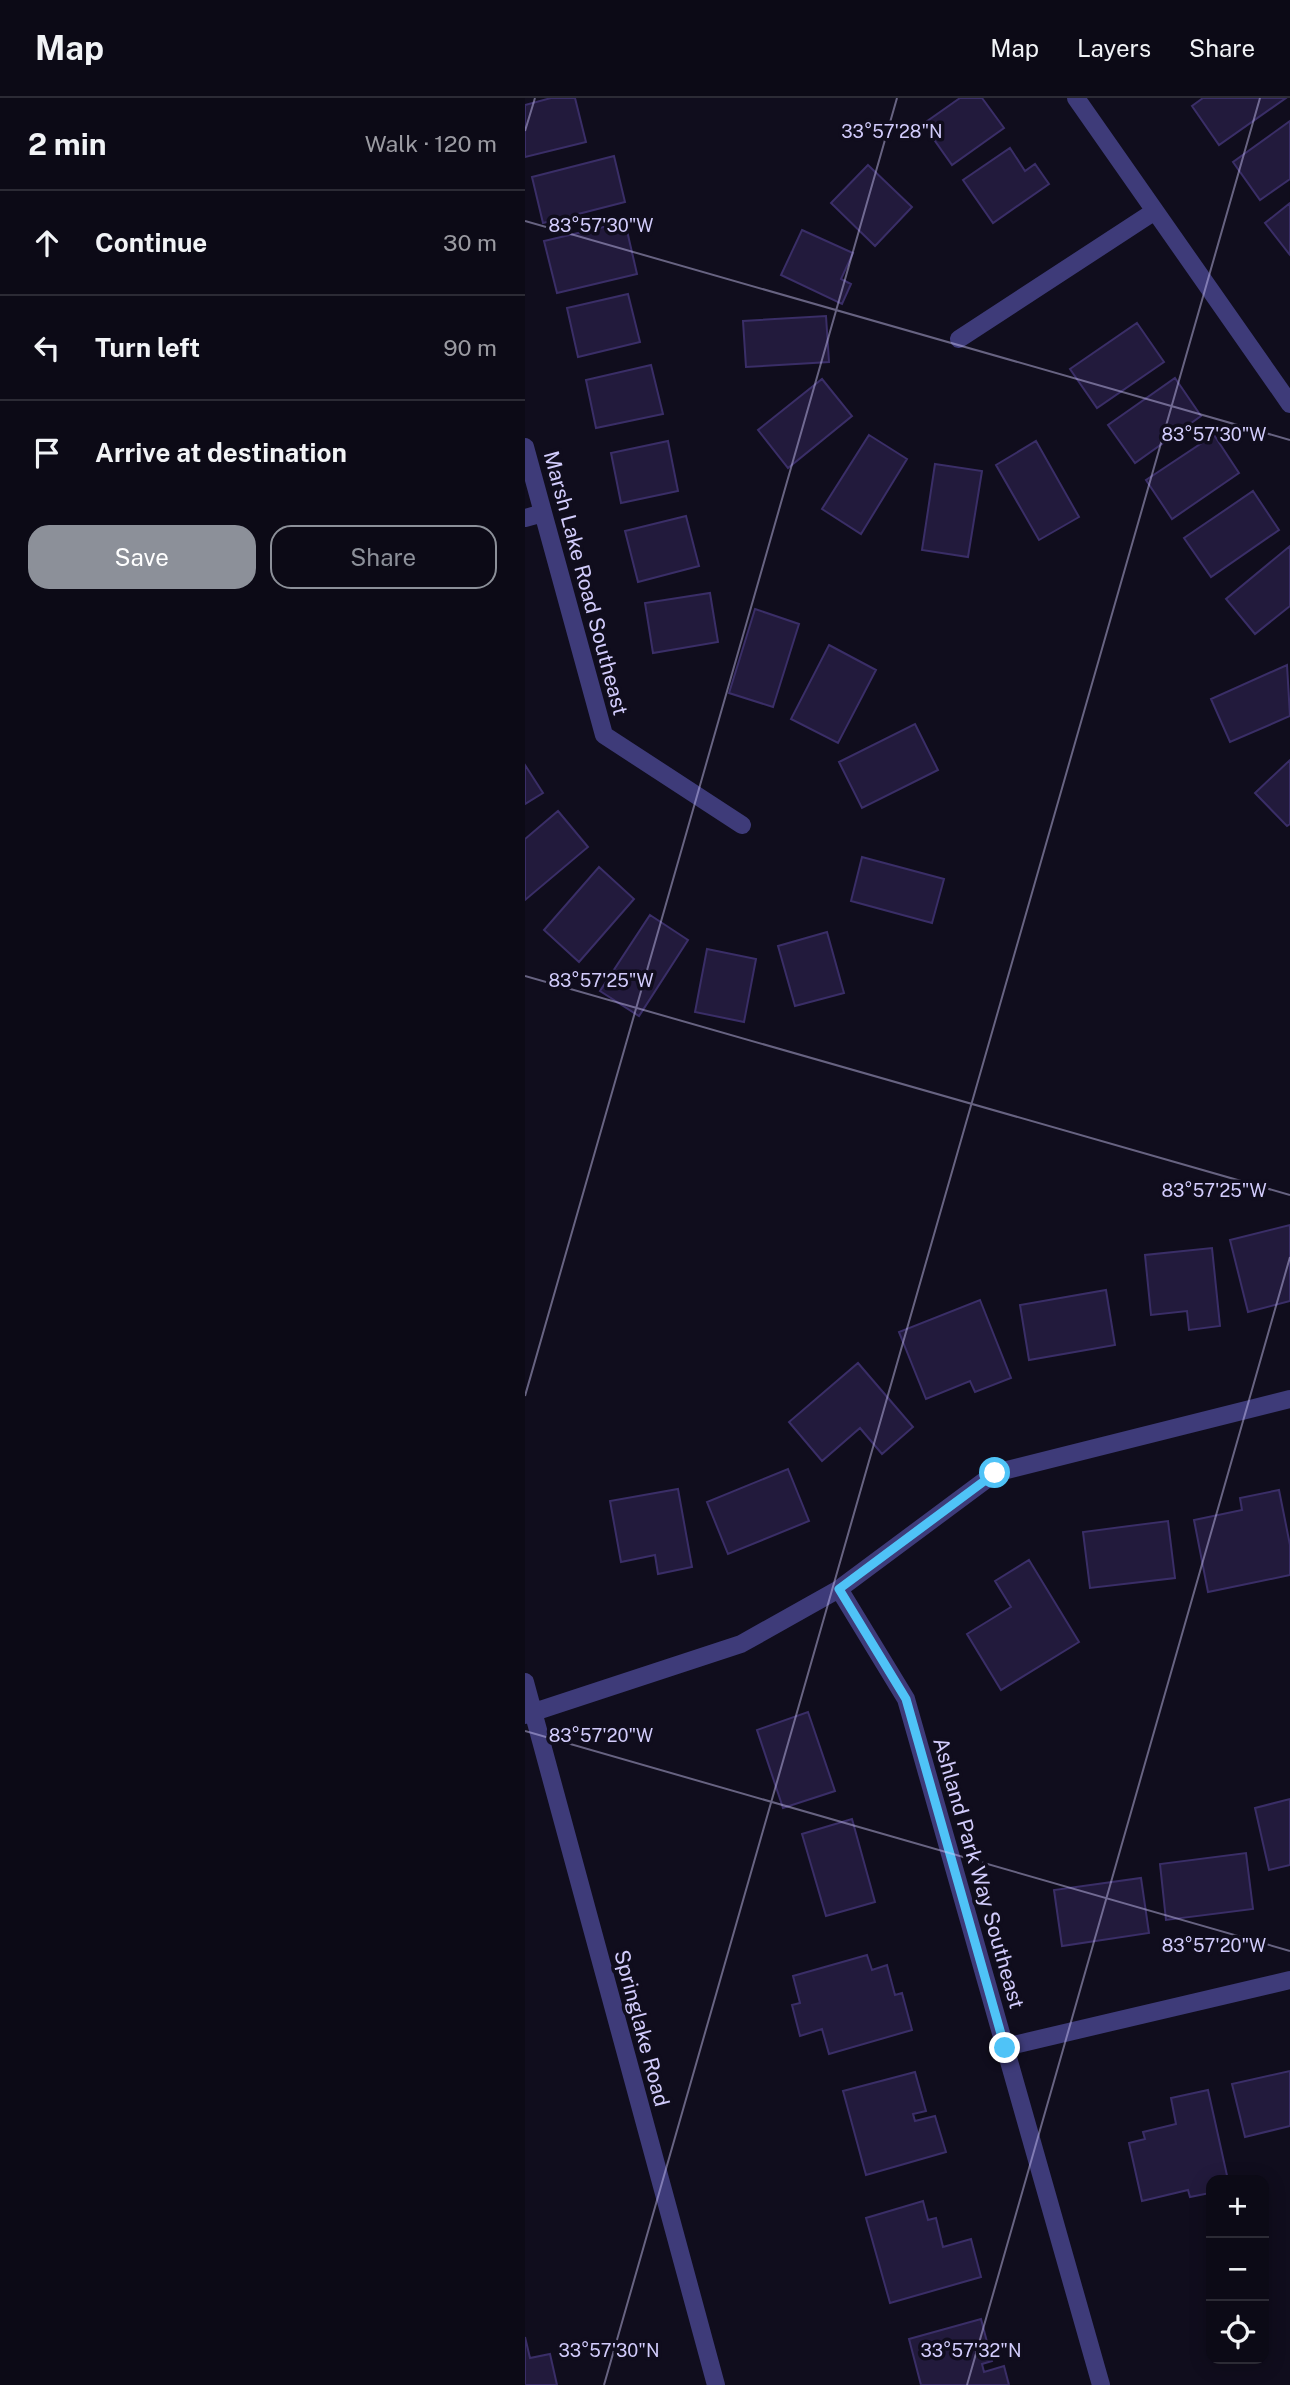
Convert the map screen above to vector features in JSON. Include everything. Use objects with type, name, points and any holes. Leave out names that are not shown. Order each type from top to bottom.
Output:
[{"type":"street","points":[[1076,98],[1290,404]]},
{"type":"street","points":[[959,339],[1155,211]]},
{"type":"street","name":"Marsh Lake Road Southeast","points":[[525,447],[604,735],[742,825]]},
{"type":"street","points":[[525,518],[543,513]]},
{"type":"street","points":[[529,1715],[741,1644],[839,1589],[995,1473],[1290,1399]]},
{"type":"street","name":"Ashland Park Way Southeast","points":[[839,1589],[906,1699],[1101,2385]]},
{"type":"street","name":"Springlake Road","points":[[525,1682],[529,1715],[716,2385]]},
{"type":"street","points":[[1005,2048],[1290,1980]]},
{"type":"building","points":[[551,98],[575,98],[586,142],[525,157],[525,105]]},
{"type":"building","points":[[960,98],[982,98],[1004,128],[952,165],[923,124]]},
{"type":"building","points":[[1203,98],[1286,98],[1219,145],[1192,106]]},
{"type":"building","points":[[1290,121],[1290,179],[1260,200],[1233,162]]},
{"type":"building","points":[[1010,148],[1025,171],[1035,164],[1049,184],[993,223],[963,180]]},
{"type":"building","points":[[614,156],[625,202],[543,223],[532,177]]},
{"type":"building","points":[[868,165],[912,207],[875,246],[831,203]]},
{"type":"building","points":[[1290,203],[1290,255],[1265,223]]},
{"type":"building","points":[[625,222],[637,274],[557,293],[544,241]]},
{"type":"building","points":[[802,230],[853,253],[841,279],[851,284],[842,304],[781,275]]},
{"type":"building","points":[[628,294],[640,342],[578,357],[567,308]]},
{"type":"building","points":[[826,316],[829,362],[746,367],[743,321]]},
{"type":"building","points":[[1137,323],[1164,362],[1097,408],[1070,369]]},
{"type":"building","points":[[651,365],[663,414],[596,428],[586,380]]},
{"type":"building","points":[[1175,378],[1201,416],[1135,463],[1108,425]]},
{"type":"building","points":[[822,379],[852,416],[788,468],[758,430]]},
{"type":"building","points":[[869,435],[907,459],[861,534],[822,509]]},
{"type":"building","points":[[1214,435],[1239,473],[1172,519],[1146,480]]},
{"type":"building","points":[[668,441],[678,491],[621,503],[611,453]]},
{"type":"building","points":[[1036,441],[1079,517],[1039,540],[996,465]]},
{"type":"building","points":[[935,464],[982,471],[968,557],[922,550]]},
{"type":"building","points":[[1253,491],[1279,530],[1211,577],[1184,538]]},
{"type":"building","points":[[686,516],[699,566],[638,582],[625,531]]},
{"type":"building","points":[[1290,546],[1290,606],[1255,634],[1226,599]]},
{"type":"building","points":[[710,593],[718,642],[653,653],[645,603]]},
{"type":"building","points":[[755,609],[799,624],[773,707],[729,693]]},
{"type":"building","points":[[829,645],[876,670],[838,743],[791,719]]},
{"type":"building","points":[[1287,665],[1290,716],[1230,742],[1211,699]]},
{"type":"building","points":[[915,724],[938,770],[862,808],[839,762]]},
{"type":"building","points":[[1290,760],[1290,824],[1287,826],[1255,793]]},
{"type":"building","points":[[525,765],[543,793],[525,804]]},
{"type":"building","points":[[558,811],[588,847],[525,900],[525,839]]},
{"type":"building","points":[[862,857],[944,879],[932,923],[851,901]]},
{"type":"building","points":[[599,867],[634,899],[579,962],[544,930]]},
{"type":"building","points":[[650,915],[688,940],[639,1016],[600,991]]},
{"type":"building","points":[[827,932],[844,993],[795,1006],[778,946]]},
{"type":"building","points":[[707,949],[756,959],[744,1022],[695,1012]]},
{"type":"building","points":[[1290,1225],[1290,1301],[1248,1312],[1230,1240]]},
{"type":"building","points":[[1212,1248],[1220,1326],[1189,1330],[1187,1311],[1151,1315],[1145,1255]]},
{"type":"building","points":[[1106,1290],[1115,1345],[1029,1360],[1020,1305]]},
{"type":"building","points":[[980,1300],[1011,1378],[975,1392],[970,1381],[926,1399],[899,1332]]},
{"type":"building","points":[[858,1363],[913,1427],[882,1454],[860,1428],[822,1461],[789,1422]]},
{"type":"building","points":[[788,1469],[809,1521],[728,1554],[707,1502]]},
{"type":"building","points":[[678,1489],[692,1567],[658,1574],[655,1555],[621,1562],[610,1501]]},
{"type":"building","points":[[1279,1490],[1290,1545],[1290,1575],[1208,1592],[1194,1520],[1242,1510],[1240,1498]]},
{"type":"building","points":[[1168,1521],[1175,1578],[1090,1588],[1083,1532]]},
{"type":"building","points":[[1029,1560],[1079,1642],[1001,1690],[967,1634],[1011,1607],[995,1581]]},
{"type":"building","points":[[808,1712],[835,1791],[783,1808],[757,1730]]},
{"type":"building","points":[[1290,1799],[1290,1865],[1269,1870],[1255,1808]]},
{"type":"building","points":[[852,1819],[875,1902],[826,1916],[802,1834]]},
{"type":"building","points":[[1246,1853],[1253,1909],[1166,1920],[1160,1864]]},
{"type":"building","points":[[1141,1878],[1149,1933],[1062,1946],[1054,1890]]},
{"type":"building","points":[[867,1955],[872,1970],[887,1965],[895,1995],[902,1993],[912,2030],[829,2054],[822,2029],[800,2036],[792,2005],[800,2003],[793,1976]]},
{"type":"building","points":[[1290,2071],[1290,2126],[1245,2137],[1232,2084]]},
{"type":"building","points":[[915,2072],[926,2111],[913,2114],[915,2121],[935,2116],[946,2152],[866,2175],[843,2091]]},
{"type":"building","points":[[1208,2090],[1227,2175],[1206,2175],[1206,2194],[1190,2197],[1188,2190],[1142,2201],[1129,2143],[1145,2139],[1143,2132],[1176,2124],[1171,2098]]},
{"type":"building","points":[[923,2201],[928,2220],[936,2218],[943,2247],[971,2239],[981,2277],[890,2303],[866,2218]]},
{"type":"building","points":[[981,2319],[992,2361],[982,2364],[984,2372],[1004,2366],[1009,2385],[921,2385],[909,2339]]},
{"type":"building","points":[[525,2337],[530,2358],[550,2354],[557,2385],[525,2385]]},
{"type":"route","points":[[995,1473],[839,1589],[906,1699],[1005,2048]]}]
